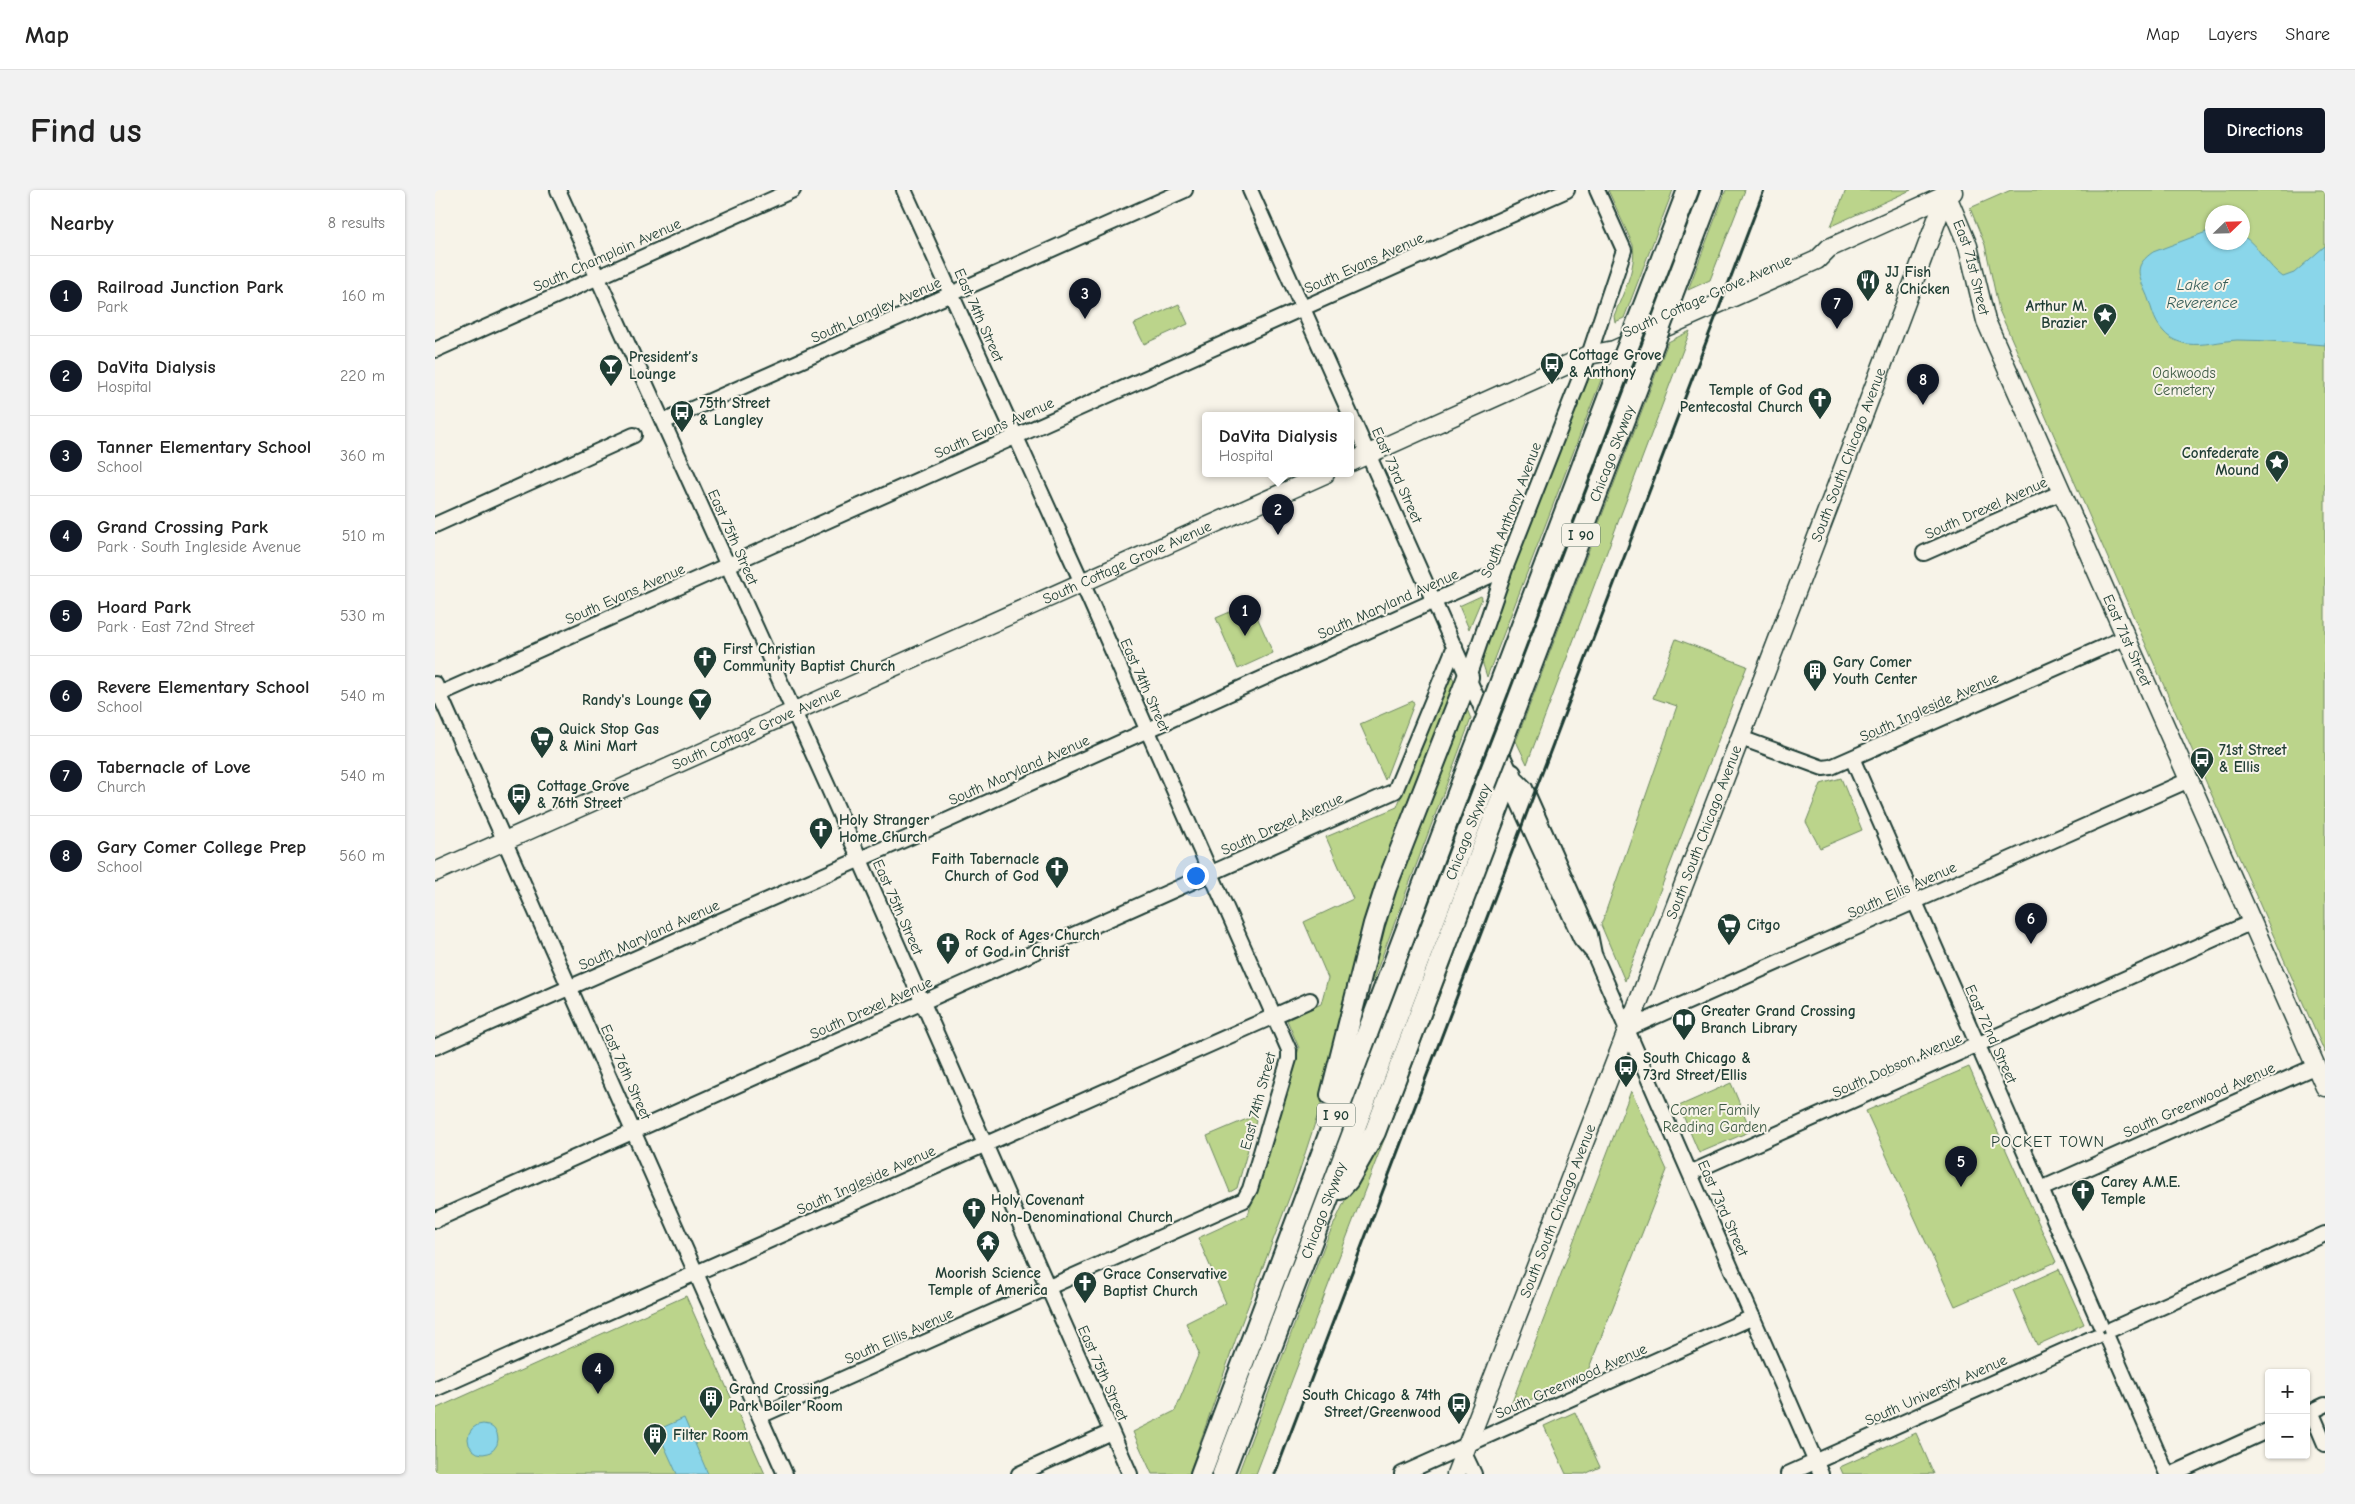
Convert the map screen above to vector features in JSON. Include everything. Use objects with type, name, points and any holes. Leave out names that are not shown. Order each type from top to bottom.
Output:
[{"type":"highway","name":"Chicago Skyway","points":[[1201,1474],[1327,1137],[1688,190]]},
{"type":"highway","name":"Chicago Skyway","points":[[1223,1474],[1712,190]]},
{"type":"highway","points":[[1327,1137],[1332,1092],[1375,924],[1425,784],[1468,677]]},
{"type":"highway","points":[[1327,1204],[1348,1180],[1375,1132],[1511,774]]},
{"type":"main road","name":"South Cottage Grove Avenue","points":[[1354,461],[1589,356],[1610,338],[1812,249],[1829,248],[1949,191]]},
{"type":"main road","name":"East 71st Street","points":[[1949,191],[1968,246],[1986,321],[2325,1087]]},
{"type":"main road","name":"South South Chicago Avenue","points":[[1456,1474],[1741,738],[1949,191]]},
{"type":"main road","name":"South Cottage Grove Avenue","points":[[435,872],[793,710],[1318,477]]},
{"type":"street","name":"East 75th Street","points":[[558,190],[793,710],[1130,1474]]},
{"type":"street","name":"South Champlain Avenue","points":[[435,350],[793,190]]},
{"type":"street","name":"East 74th Street","points":[[905,190],[1082,582],[1289,1050],[1289,1059],[1251,1189],[1244,1200]]},
{"type":"street","name":"South Langley Avenue","points":[[663,422],[1185,190]]},
{"type":"street","name":"East 73rd Street","points":[[1250,190],[1351,412]]},
{"type":"street","name":"South Evans Avenue","points":[[437,691],[728,565],[1567,190]]},
{"type":"street","points":[[1589,356],[1624,250],[1597,190]]},
{"type":"street","name":"South Anthony Avenue","points":[[1468,677],[1505,569],[1589,356]]},
{"type":"street","name":"East 73rd Street","points":[[1354,419],[1511,774],[1525,788],[1590,934],[1595,954],[1627,1029],[1819,1468]]},
{"type":"street","points":[[435,525],[634,435]]},
{"type":"street","name":"South Drexel Avenue","points":[[1924,553],[2062,492]]},
{"type":"street","name":"South Maryland Avenue","points":[[435,1048],[1505,569]]},
{"type":"street","name":"South Ingleside Avenue","points":[[1741,738],[1823,768],[1831,767],[2126,637]]},
{"type":"street","name":"South Drexel Avenue","points":[[435,1220],[1395,791],[1455,646]]},
{"type":"street","name":"East 76th Street","points":[[437,691],[506,840],[785,1474]]},
{"type":"street","name":"East 72nd Street","points":[[1851,758],[2167,1474]]},
{"type":"street","name":"South Ellis Avenue","points":[[1627,1029],[2189,780]]},
{"type":"street","name":"South Dobson Avenue","points":[[1690,1174],[2252,922]]},
{"type":"street","name":"South Ingleside Avenue","points":[[435,1389],[1310,1000]]},
{"type":"street","name":"South Greenwood Avenue","points":[[2041,1189],[2316,1066]]},
{"type":"street","name":"South Ellis Avenue","points":[[760,1416],[1244,1200]]},
{"type":"street","name":"South University Avenue","points":[[1788,1474],[1819,1468],[2104,1332],[2325,1234]]},
{"type":"street","name":"South Greenwood Avenue","points":[[1401,1474],[1466,1449],[1753,1317]]},
{"type":"street","points":[[2310,1412],[2325,1405]]},
{"type":"street","points":[[2310,1414],[2325,1444]]},
{"type":"street","points":[[1019,1474],[1111,1432]]},
{"type":"street","points":[[2172,1474],[2265,1432]]},
{"type":"street","points":[[1466,1449],[1474,1474]]},
{"type":"green space","points":[[1608,190],[1673,190],[1624,318],[1615,322],[1614,316],[1631,272],[1634,254],[1633,245]]},
{"type":"green space","points":[[1726,190],[1745,190],[1710,280],[1688,290]]},
{"type":"green space","points":[[1846,190],[1911,190],[1831,226]]},
{"type":"green space","name":"Oakwoods Cemetery","points":[[2011,190],[2325,190],[2325,1053],[1999,310],[1985,245],[1970,208]]},
{"type":"green space","points":[[1179,304],[1188,324],[1144,344],[1134,324]]},
{"type":"green space","points":[[1690,331],[1527,764],[1516,741],[1668,342]]},
{"type":"green space","points":[[1604,372],[1487,677],[1480,655],[1584,381]]},
{"type":"green space","points":[[1481,596],[1482,598],[1469,629],[1459,606]]},
{"type":"green space","points":[[1251,603],[1273,653],[1238,669],[1216,618]]},
{"type":"green space","points":[[1676,639],[1747,666],[1625,981],[1601,925],[1677,706],[1653,698]]},
{"type":"green space","points":[[1451,674],[1457,687],[1299,1172],[1240,1327],[1189,1474],[1152,1474],[1133,1432],[1175,1411],[1199,1353],[1186,1323],[1226,1303],[1198,1238],[1248,1215],[1299,1048],[1287,1020],[1321,1004],[1328,978],[1304,922],[1353,899],[1326,837],[1397,807],[1446,678]]},
{"type":"green space","points":[[1413,701],[1414,704],[1385,780],[1360,724]]},
{"type":"green space","points":[[1467,709],[1471,719],[1372,983],[1366,980],[1375,940],[1462,710]]},
{"type":"green space","points":[[1841,778],[1862,830],[1820,848],[1806,822],[1821,784]]},
{"type":"green space","points":[[1507,810],[1451,965],[1256,1474],[1238,1474],[1326,1241],[1356,1177]]},
{"type":"green space","points":[[1969,1067],[2056,1262],[1955,1306],[1866,1111]]},
{"type":"green space","name":"Comer Family Reading Garden","points":[[1731,1083],[1751,1131],[1699,1153],[1679,1106]]},
{"type":"green space","points":[[1631,1091],[1667,1170],[1587,1373],[1509,1410]]},
{"type":"green space","points":[[1254,1116],[1256,1121],[1237,1188],[1230,1192],[1207,1136]]},
{"type":"green space","points":[[2059,1269],[2084,1324],[2037,1345],[2013,1290]]},
{"type":"green space","points":[[686,1296],[765,1474],[435,1474],[435,1409]]},
{"type":"green space","points":[[1575,1412],[1600,1467],[1585,1474],[1566,1474],[1544,1426]]},
{"type":"green space","points":[[1916,1433],[1934,1474],[1843,1474],[1840,1467]]},
{"type":"water","name":"Lake of Reverence","points":[[2205,232],[2205,250],[2250,250],[2250,241],[2283,277],[2294,273],[2325,246],[2325,345],[2237,340],[2206,344],[2187,344],[2177,341],[2166,334],[2160,327],[2140,279],[2140,265],[2153,252]]},
{"type":"water","points":[[684,1418],[708,1474],[677,1474],[657,1430]]},
{"type":"water","points":[[483,1424],[494,1428],[498,1439],[494,1450],[483,1454],[472,1450],[468,1439],[472,1428]]},
{"type":"railway","points":[[1275,1474],[1764,190]]},
{"type":"place","name":"JJ Fish & Chicken","points":[[1868,302]]},
{"type":"place","name":"Tanner Elementary School","points":[[1085,319]]},
{"type":"place","name":"Tabernacle of Love","points":[[1837,329]]},
{"type":"place","name":"Arthur M. Brazier","points":[[2105,336]]},
{"type":"place","name":"Cottage Grove & Anthony","points":[[1552,385]]},
{"type":"place","name":"President’s Lounge","points":[[611,387]]},
{"type":"place","name":"Gary Comer College Prep","points":[[1923,405]]},
{"type":"place","name":"Temple of God Pentecostal Church","points":[[1820,420]]},
{"type":"place","name":"75th Street & Langley","points":[[682,433]]},
{"type":"place","name":"Confederate Mound","points":[[2277,483]]},
{"type":"place","name":"DaVita Dialysis","points":[[1278,535]]},
{"type":"place","name":"Railroad Junction Park","points":[[1245,636]]},
{"type":"place","name":"First Christian Community Baptist Church","points":[[705,679]]},
{"type":"place","name":"Gary Comer Youth Center","points":[[1815,692]]},
{"type":"place","name":"Randy's Lounge","points":[[700,721]]},
{"type":"place","name":"Quick Stop Gas & Mini Mart","points":[[542,759]]},
{"type":"place","name":"71st Street & Ellis","points":[[2202,780]]},
{"type":"place","name":"Cottage Grove & 76th Street","points":[[519,816]]},
{"type":"place","name":"Holy Stranger Home Church","points":[[821,850]]},
{"type":"place","name":"Faith Tabernacle Church of God","points":[[1057,889]]},
{"type":"place","name":"Revere Elementary School","points":[[2031,944]]},
{"type":"place","name":"Citgo","points":[[1729,946]]},
{"type":"place","name":"Rock of Ages Church of God in Christ","points":[[948,965]]},
{"type":"place","name":"Greater Grand Crossing Branch Library","points":[[1684,1041]]},
{"type":"place","name":"South Chicago & 73rd Street/Ellis","points":[[1626,1088]]},
{"type":"place","name":"Hoard Park","points":[[1961,1187]]},
{"type":"place","name":"Carey A.M.E. Temple","points":[[2083,1212]]},
{"type":"place","name":"Holy Covenant Non-Denominational Church","points":[[974,1230]]},
{"type":"place","name":"Moorish Science Temple of America","points":[[988,1263]]},
{"type":"place","name":"Grace Conservative Baptist Church","points":[[1085,1304]]},
{"type":"place","name":"Grand Crossing Park","points":[[598,1394]]},
{"type":"place","name":"Grand Crossing Park Boiler Room","points":[[711,1419]]},
{"type":"place","name":"South Chicago & 74th Street/Greenwood","points":[[1459,1425]]},
{"type":"place","name":"Filter Room","points":[[655,1456]]},
{"type":"district","name":"POCKET TOWN","points":[[2048,1141]]}]
